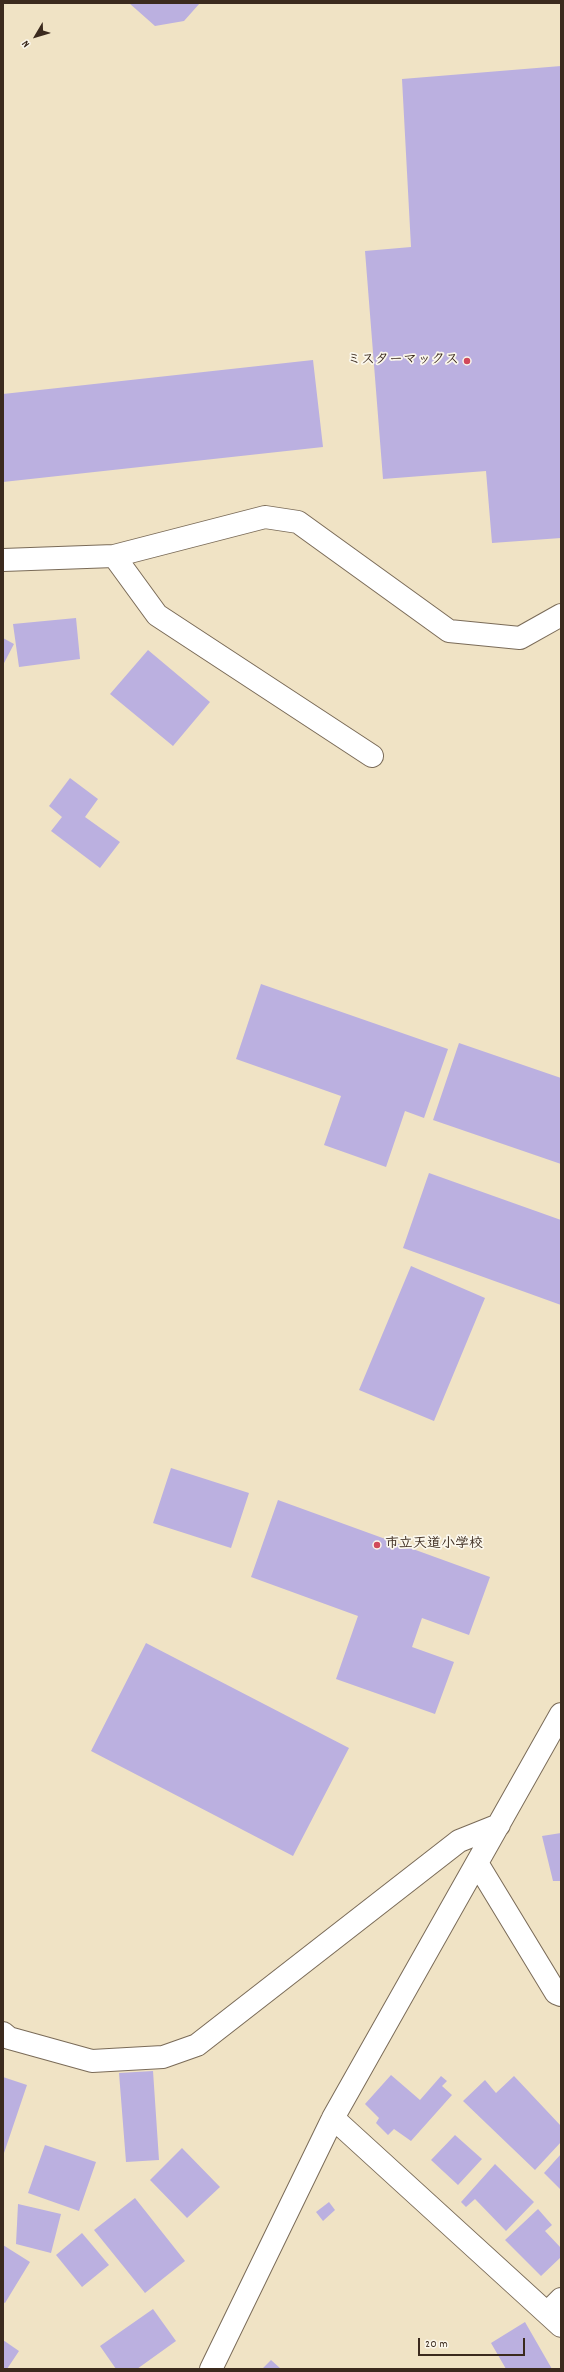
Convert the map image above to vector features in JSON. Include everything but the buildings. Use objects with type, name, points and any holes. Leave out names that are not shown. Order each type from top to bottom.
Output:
[{"type":"street","points":[[3,560],[114,556],[265,517],[298,522],[449,631],[520,638],[561,615]]},
{"type":"street","points":[[114,556],[157,615],[372,756]]},
{"type":"street","points":[[211,2369],[333,2118],[561,1714]]},
{"type":"street","points":[[3,2033],[9,2038],[92,2061],[163,2057],[197,2045],[459,1841],[499,1824]]},
{"type":"street","points":[[477,1864],[556,1993],[561,1995]]},
{"type":"street","points":[[333,2118],[556,2312]]},
{"type":"place","name":"ミスターマックス","points":[[467,361]]},
{"type":"place","name":"市立天道小学校","points":[[377,1545]]}]
